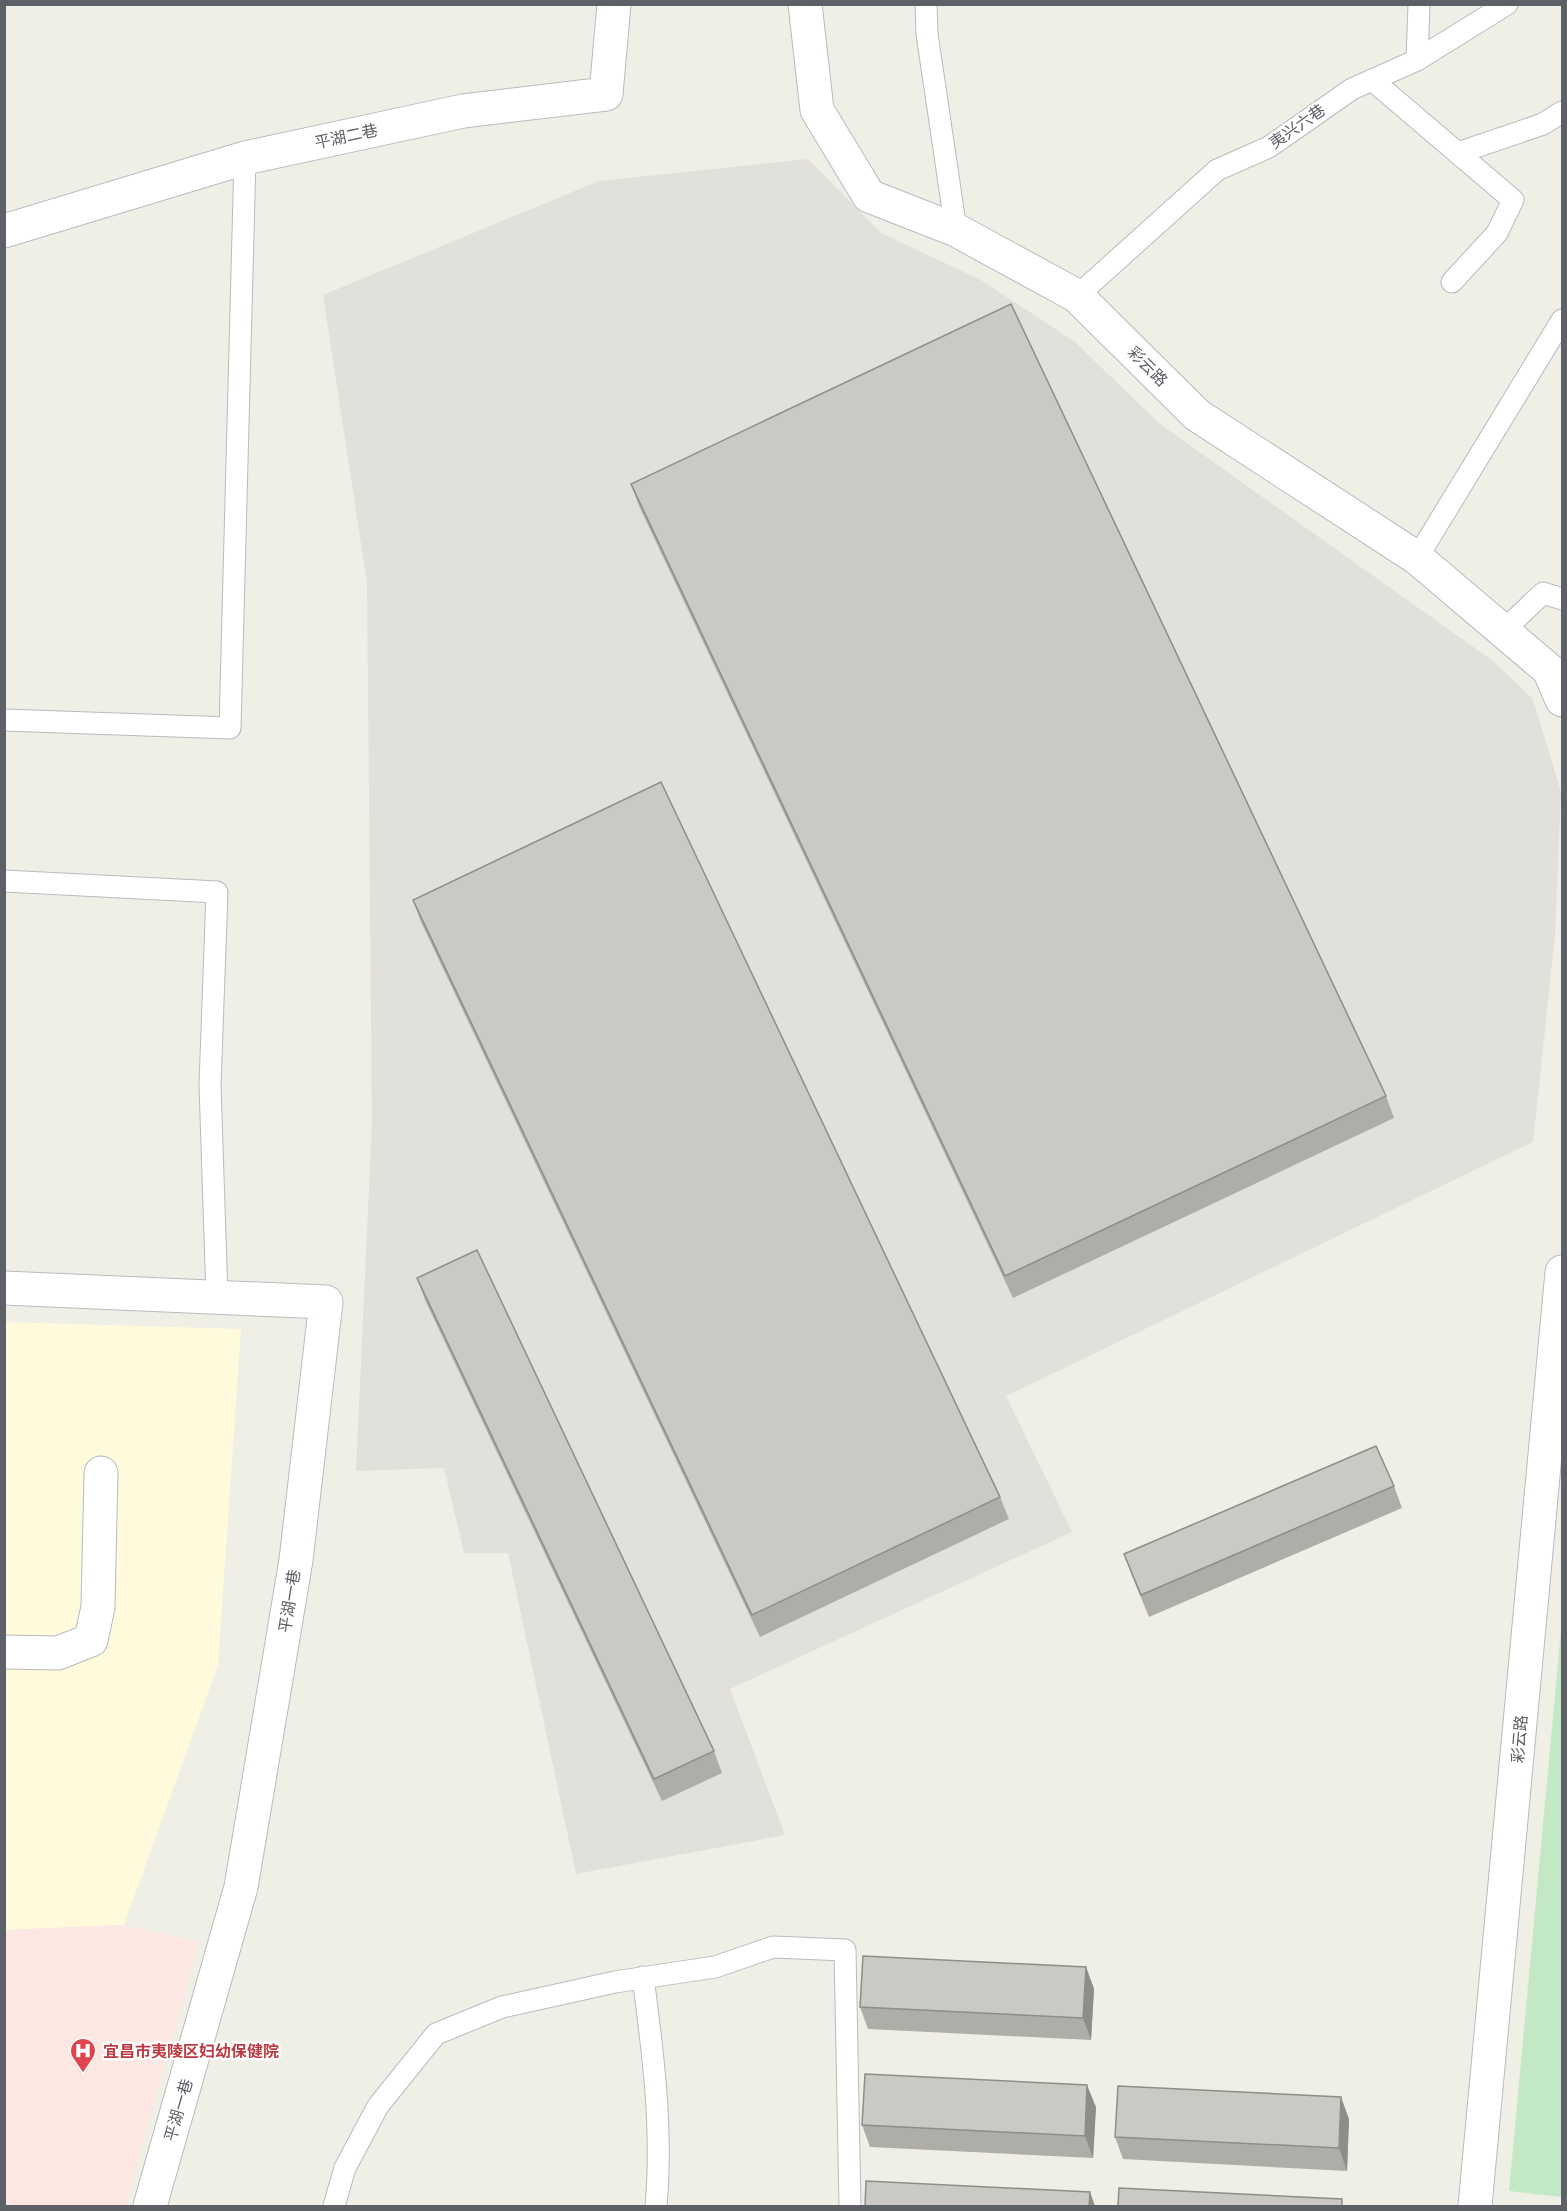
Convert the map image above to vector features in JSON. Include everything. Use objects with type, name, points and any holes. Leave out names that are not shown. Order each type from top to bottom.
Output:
[{"type":"street","name":"平湖二巷","points":[[4,231],[245,158],[463,111],[606,94],[614,4]]},
{"type":"street","name":"彩云路","points":[[805,4],[817,110],[869,196],[956,230],[1077,296],[1197,415],[1417,558],[1549,670],[1563,700]]},
{"type":"street","name":"彩云路","points":[[1475,2206],[1563,1272]]},
{"type":"street","name":"平湖一巷","points":[[4,1288],[326,1302],[296,1560],[241,1887],[150,2206]]},
{"type":"street","points":[[4,1652],[58,1653],[91,1640],[98,1607],[101,1473]]},
{"type":"lane","points":[[926,4],[927,34],[956,230]]},
{"type":"lane","points":[[1417,60],[1419,4]]},
{"type":"lane","name":"夷兴六巷","points":[[1077,296],[1217,170],[1269,147],[1300,123],[1352,89],[1417,60],[1507,4]]},
{"type":"lane","points":[[1372,80],[1513,200],[1497,233],[1452,282]]},
{"type":"lane","points":[[1458,153],[1543,124],[1563,112]]},
{"type":"lane","points":[[4,720],[230,728],[245,158]]},
{"type":"lane","points":[[1417,558],[1563,320]]},
{"type":"lane","points":[[1503,631],[1543,593],[1563,599]]},
{"type":"lane","points":[[4,881],[217,892],[210,1084],[217,1297]]},
{"type":"lane","points":[[334,2206],[345,2168],[378,2106],[436,2034],[502,2007],[643,1977],[714,1967],[773,1947],[845,1950],[850,2206]]},
{"type":"lane","points":[[643,1977],[655,2069],[660,2167],[656,2206]]},
{"type":"shaded area","points":[[808,159],[881,233],[981,280],[1075,342],[1160,424],[1493,661],[1533,699],[1561,792],[1555,935],[1533,1142],[1006,1396],[1072,1532],[730,1689],[785,1835],[576,1874],[508,1553],[464,1553],[444,1468],[356,1471],[372,1123],[367,583],[323,295],[599,181]]},
{"type":"shaded area","points":[[4,1322],[241,1329],[218,1665],[124,1925],[5,1930]]},
{"type":"shaded area","name":"宜昌市夷陵区妇幼保健院","points":[[124,1925],[199,1942],[125,2206],[5,2206],[5,1930]]},
{"type":"green space","points":[[1562,1620],[1562,2197],[1509,2191]]},
{"type":"building","points":[[1011,304],[1386,1096],[1005,1276],[631,484]]},
{"type":"building","points":[[661,782],[1000,1497],[752,1615],[413,900]]},
{"type":"building","points":[[477,1250],[714,1751],[654,1779],[417,1278]]},
{"type":"building","points":[[1376,1446],[1394,1486],[1141,1595],[1124,1554]]},
{"type":"building","points":[[863,1956],[1086,1967],[1083,2018],[860,2007]]},
{"type":"building","points":[[865,2074],[1087,2085],[1085,2136],[862,2125]]},
{"type":"building","points":[[1118,2086],[1341,2097],[1339,2148],[1115,2137]]},
{"type":"building","points":[[866,2181],[1090,2192],[1089,2206],[865,2206]]},
{"type":"building","points":[[1119,2188],[1342,2199],[1342,2206],[1118,2206]]},
{"type":"place","name":"宜昌市夷陵区妇幼保健院","points":[[83,2074]]}]
